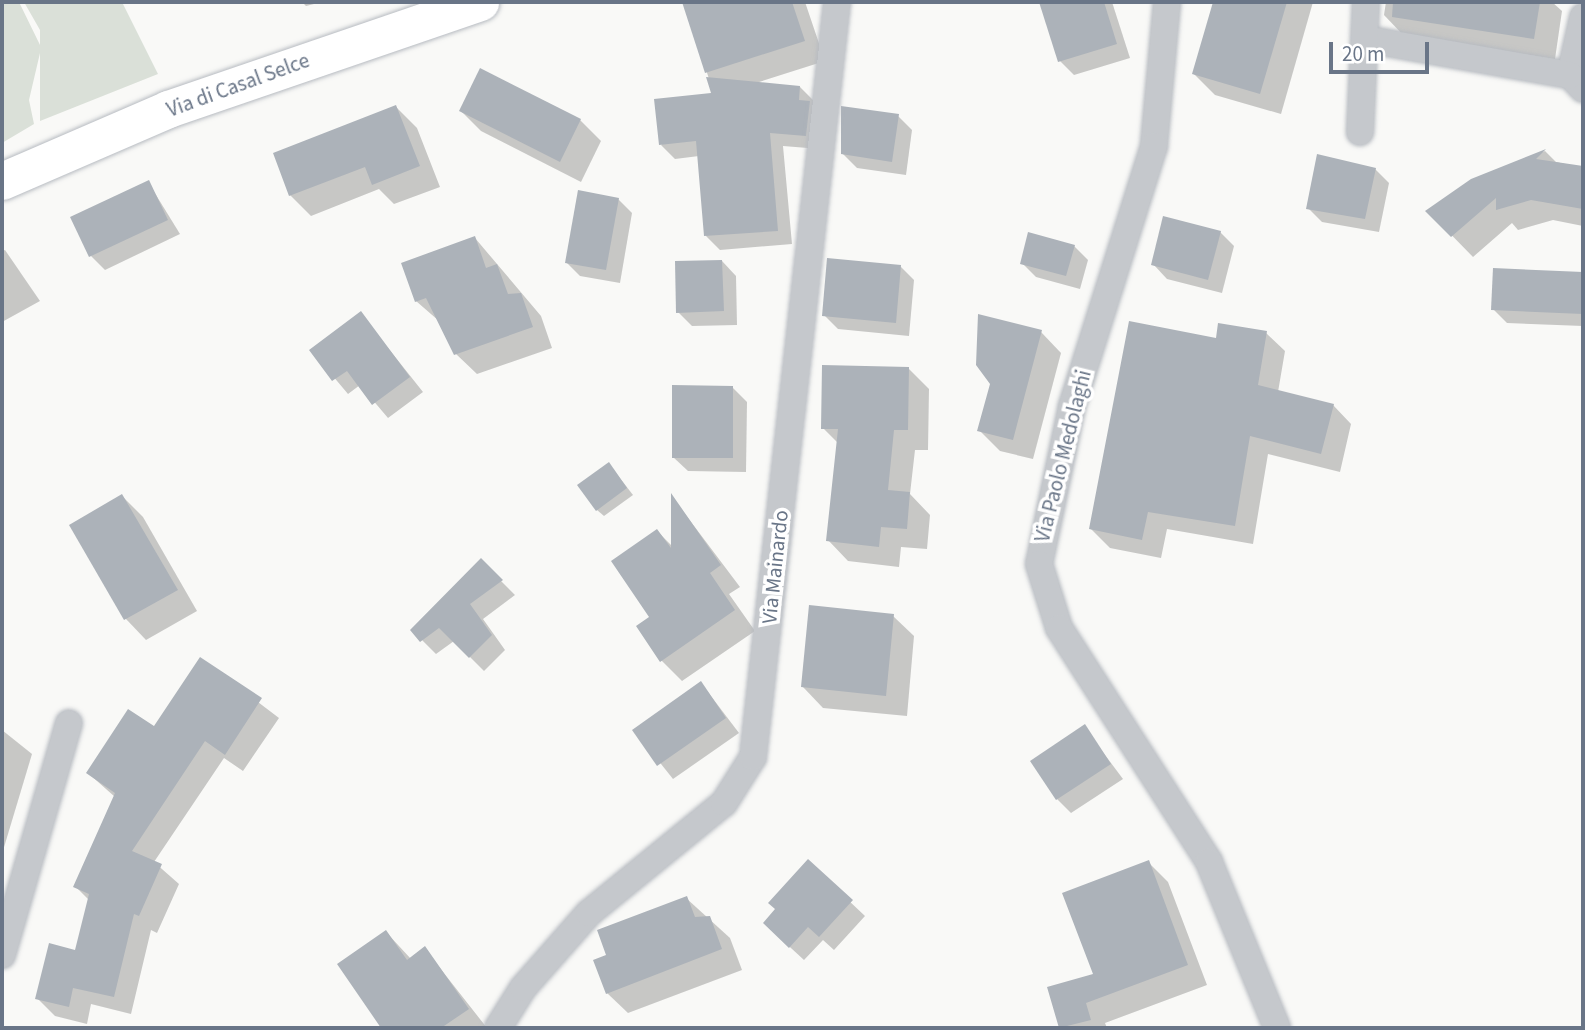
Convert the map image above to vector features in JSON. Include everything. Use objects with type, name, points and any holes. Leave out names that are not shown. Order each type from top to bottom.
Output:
[{"type":"main road","name":"Via di Casal Selce","points":[[2,181],[169,109],[480,2]]},
{"type":"street","name":"Via Mainardo","points":[[498,1028],[523,988],[589,913],[724,803],[753,757],[837,2]]},
{"type":"street","name":"Via Paolo Medolaghi","points":[[1167,2],[1154,146],[1072,406],[1040,564],[1059,628],[1209,862],[1277,1028]]},
{"type":"street","points":[[1360,132],[1366,2]]},
{"type":"street","points":[[1365,39],[1577,82],[1583,17]]},
{"type":"street","points":[[2,955],[69,723]]},
{"type":"shaded area","points":[[2,2],[19,2],[40,45],[40,30],[24,2],[122,2],[158,74],[40,121],[40,53],[29,100],[34,124],[2,143]]},
{"type":"building","points":[[682,2],[792,2],[805,41],[705,73]]},
{"type":"building","points":[[1039,2],[1104,2],[1117,44],[1058,62]]},
{"type":"building","points":[[1213,2],[1287,2],[1260,94],[1192,74]]},
{"type":"building","points":[[1393,2],[1540,2],[1534,39],[1392,17]]},
{"type":"building","points":[[480,68],[581,119],[560,162],[459,111]]},
{"type":"building","points":[[706,77],[800,86],[799,100],[810,101],[806,136],[770,133],[778,231],[704,236],[696,141],[659,145],[654,99],[711,93]]},
{"type":"building","points":[[396,105],[420,166],[372,185],[365,167],[289,196],[273,153]]},
{"type":"building","points":[[841,106],[899,114],[892,162],[841,154]]},
{"type":"building","points":[[1546,149],[1536,159],[1583,166],[1583,209],[1531,200],[1496,210],[1496,198],[1451,237],[1425,211],[1471,179]]},
{"type":"building","points":[[1317,154],[1376,168],[1365,219],[1306,209]]},
{"type":"building","points":[[149,180],[168,220],[89,257],[70,217]]},
{"type":"building","points":[[578,190],[619,198],[606,270],[565,263]]},
{"type":"building","points":[[1163,216],[1221,231],[1208,280],[1151,265]]},
{"type":"building","points":[[1028,232],[1075,245],[1066,276],[1020,264]]},
{"type":"building","points":[[475,236],[486,268],[497,264],[508,294],[521,293],[533,327],[454,355],[426,298],[415,302],[401,263]]},
{"type":"building","points":[[827,258],[901,265],[896,323],[822,316]]},
{"type":"building","points":[[722,260],[724,311],[676,313],[675,261]]},
{"type":"building","points":[[1493,268],[1583,272],[1583,314],[1491,310]]},
{"type":"building","points":[[361,311],[410,377],[372,405],[347,371],[332,381],[309,350]]},
{"type":"building","points":[[978,314],[1042,330],[1013,440],[977,431],[990,384],[976,365]]},
{"type":"building","points":[[1129,321],[1216,338],[1218,323],[1267,331],[1258,385],[1334,404],[1321,454],[1250,436],[1235,526],[1148,512],[1142,540],[1089,529]]},
{"type":"building","points":[[822,365],[909,367],[908,430],[894,430],[888,490],[910,492],[907,529],[881,527],[879,547],[826,541],[838,429],[821,429]]},
{"type":"building","points":[[672,385],[733,386],[733,458],[672,458]]},
{"type":"building","points":[[609,462],[627,488],[596,511],[577,485]]},
{"type":"building","points":[[671,493],[721,565],[710,573],[735,610],[660,662],[636,626],[649,617],[611,561],[657,529],[671,548]]},
{"type":"building","points":[[122,494],[178,590],[124,620],[69,525]]},
{"type":"building","points":[[481,558],[503,580],[470,604],[492,635],[469,658],[439,628],[420,642],[410,630]]},
{"type":"building","points":[[809,605],[894,614],[886,696],[801,687]]},
{"type":"building","points":[[200,657],[262,698],[225,755],[205,741],[132,851],[162,864],[139,916],[134,914],[114,997],[73,988],[69,1007],[35,999],[49,943],[75,950],[89,894],[73,887],[115,793],[86,773],[128,709],[154,726]]},
{"type":"building","points":[[701,681],[726,718],[657,766],[632,730]]},
{"type":"building","points":[[1085,724],[1111,764],[1056,800],[1030,761]]},
{"type":"building","points":[[808,859],[853,900],[819,937],[808,927],[789,948],[763,923],[775,909],[768,903]]},
{"type":"building","points":[[1149,860],[1188,965],[1086,1003],[1091,1020],[1059,1028],[1047,987],[1093,974],[1062,893]]},
{"type":"building","points":[[687,896],[695,917],[710,916],[722,949],[606,994],[593,960],[606,955],[597,930]]},
{"type":"building","points":[[386,930],[407,960],[425,946],[469,1009],[441,1028],[381,1028],[337,964]]}]
